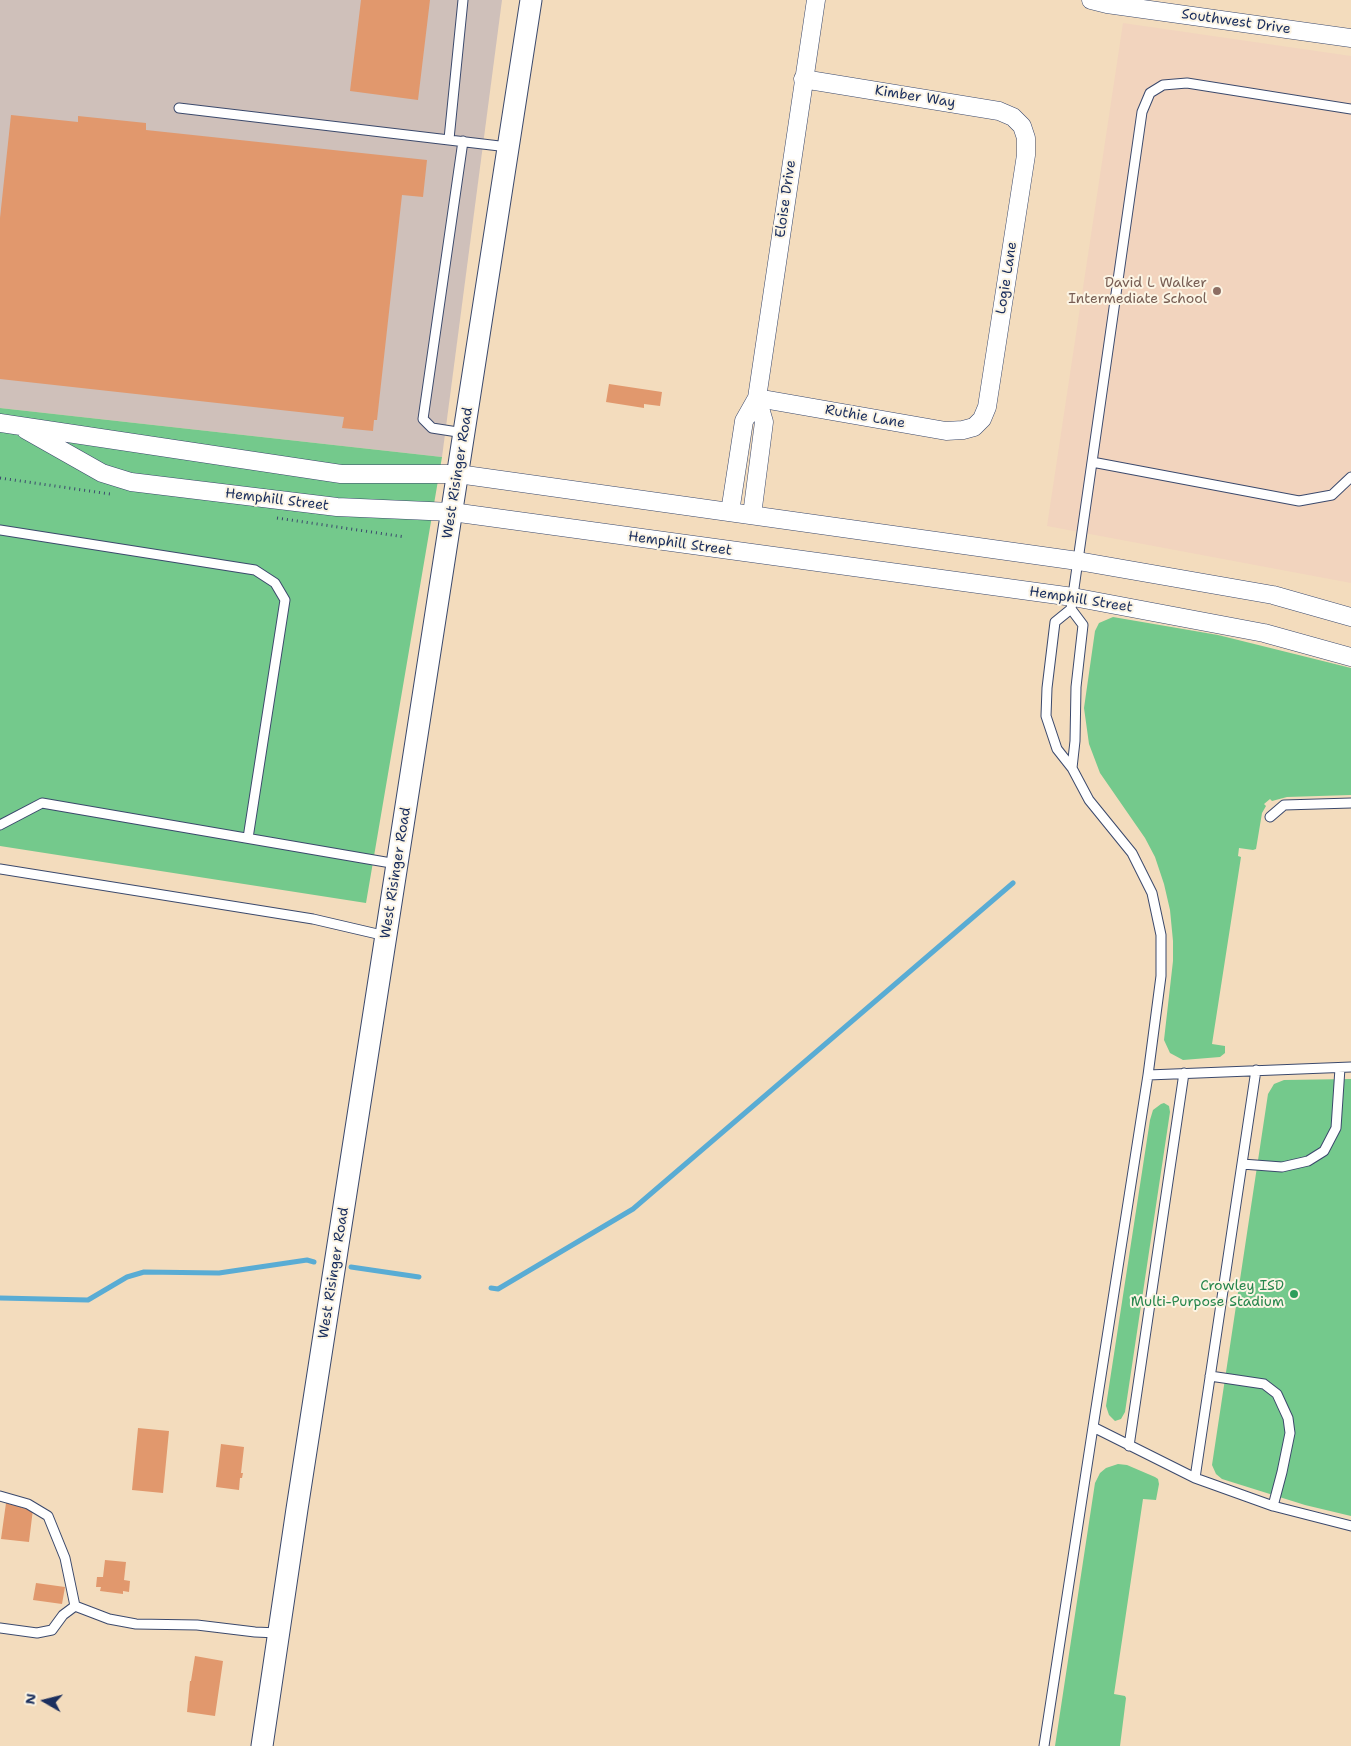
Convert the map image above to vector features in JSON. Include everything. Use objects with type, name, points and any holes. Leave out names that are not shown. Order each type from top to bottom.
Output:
[{"type":"street","name":"West Risinger Road","points":[[262,1746],[531,0]]},
{"type":"street","name":"Eloise Drive","points":[[730,512],[744,421],[757,398],[816,0]]},
{"type":"street","name":"Southwest Drive","points":[[1091,0],[1107,4],[1351,38]]},
{"type":"street","name":"Kimber Way","points":[[803,79],[999,111],[1013,116],[1022,126]]},
{"type":"street","name":"Logie Lane","points":[[974,427],[982,419],[987,407],[1026,155],[1026,138],[1022,126]]},
{"type":"street","name":"Eloise Drive","points":[[752,515],[764,422],[757,398]]},
{"type":"street","name":"Ruthie Lane","points":[[757,398],[946,431],[974,427]]},
{"type":"street","name":"Hemphill Street","points":[[8,424],[341,474],[458,474],[1078,561],[1273,595],[1351,617]]},
{"type":"street","name":"Hemphill Street","points":[[8,424],[102,473],[131,482],[337,508],[452,512],[1264,633],[1351,657]]},
{"type":"lane","points":[[449,139],[463,0]]},
{"type":"lane","points":[[1044,1746],[1148,1075],[1161,976],[1161,935],[1152,893],[1132,853],[1089,800],[1072,768],[1056,749],[1046,716],[1046,688],[1055,622],[1072,603],[1142,112],[1150,93],[1163,85],[1187,83],[1351,109]]},
{"type":"lane","points":[[178,108],[508,147]]},
{"type":"lane","points":[[463,141],[423,419],[432,428],[464,433]]},
{"type":"lane","points":[[1092,462],[1299,501],[1332,495],[1351,477]]},
{"type":"lane","points":[[0,530],[255,570],[275,582],[285,600],[248,838]]},
{"type":"lane","points":[[1072,603],[1083,625],[1076,687],[1075,741],[1072,768]]},
{"type":"lane","points":[[0,825],[42,803],[398,864]]},
{"type":"lane","points":[[1270,817],[1284,805],[1351,803]]},
{"type":"lane","points":[[0,869],[313,919],[386,936]]},
{"type":"lane","points":[[1148,1075],[1351,1067]]},
{"type":"lane","points":[[1242,1164],[1282,1167],[1308,1161],[1324,1151],[1336,1128],[1340,1068]]},
{"type":"lane","points":[[1195,1478],[1256,1070]]},
{"type":"lane","points":[[1129,1446],[1184,1073]]},
{"type":"lane","points":[[1210,1376],[1264,1384],[1277,1394],[1288,1418],[1290,1433],[1273,1506]]},
{"type":"lane","points":[[1093,1427],[1195,1478],[1273,1506],[1351,1526]]},
{"type":"lane","points":[[0,1496],[28,1504],[48,1516],[66,1558],[75,1606]]},
{"type":"lane","points":[[75,1606],[109,1620],[136,1624],[197,1625],[278,1633]]},
{"type":"lane","points":[[0,1628],[36,1633],[52,1630],[63,1615],[75,1606]]},
{"type":"shaded area","points":[[0,0],[502,0],[442,457],[0,408]]},
{"type":"shaded area","name":"David L Walker Intermediate School","points":[[1123,23],[1351,56],[1351,583],[1047,526]]},
{"type":"green space","points":[[0,408],[442,457],[366,903],[0,846]]},
{"type":"green space","points":[[1113,617],[1218,635],[1351,668],[1351,795],[1287,797],[1272,801],[1270,799],[1264,804],[1266,806],[1262,813],[1256,849],[1239,848],[1238,856],[1241,857],[1212,1044],[1225,1046],[1225,1053],[1220,1057],[1183,1060],[1170,1053],[1164,1040],[1173,961],[1173,941],[1170,910],[1164,884],[1155,857],[1145,838],[1100,773],[1089,744],[1084,708],[1095,631],[1099,623]]},
{"type":"green space","name":"Crowley ISD Multi-Purpose Stadium","points":[[1351,1079],[1351,1516],[1305,1505],[1222,1479],[1216,1474],[1212,1465],[1268,1094],[1274,1084],[1284,1080]]},
{"type":"green space","points":[[1164,1103],[1169,1106],[1170,1112],[1125,1412],[1121,1419],[1115,1421],[1109,1415],[1106,1406],[1150,1120],[1153,1110]]},
{"type":"green space","points":[[1118,1464],[1127,1465],[1155,1477],[1158,1479],[1159,1484],[1156,1500],[1143,1499],[1114,1694],[1125,1696],[1126,1698],[1120,1746],[1055,1746],[1095,1483],[1100,1473],[1106,1468]]},
{"type":"building","points":[[361,0],[430,0],[418,100],[350,91]]},
{"type":"building","points":[[11,115],[78,122],[78,116],[146,123],[146,130],[427,160],[423,197],[402,195],[377,420],[374,420],[373,431],[342,428],[344,417],[0,379],[0,218]]},
{"type":"building","points":[[609,384],[662,392],[660,406],[644,404],[644,408],[606,402]]},
{"type":"building","points":[[138,1428],[169,1431],[163,1493],[132,1490]]},
{"type":"building","points":[[221,1444],[244,1447],[241,1473],[243,1473],[242,1478],[240,1478],[239,1490],[216,1487]]},
{"type":"building","points":[[6,1503],[22,1505],[21,1508],[33,1509],[29,1542],[1,1539]]},
{"type":"building","points":[[105,1560],[126,1562],[124,1580],[130,1581],[129,1592],[123,1591],[123,1594],[100,1591],[101,1587],[96,1587],[97,1577],[103,1577]]},
{"type":"building","points":[[36,1583],[65,1587],[62,1604],[33,1600]]},
{"type":"building","points":[[195,1656],[223,1661],[215,1716],[187,1712]]},
{"type":"waterway","points":[[491,1288],[498,1289],[633,1209],[1013,883]]},
{"type":"waterway","points":[[0,1298],[88,1300],[127,1277],[144,1272],[219,1273],[307,1260],[314,1262]]},
{"type":"waterway","points":[[351,1267],[419,1277]]},
{"type":"place","name":"David L Walker Intermediate School","points":[[1217,291]]},
{"type":"place","name":"Crowley ISD Multi-Purpose Stadium","points":[[1294,1294]]}]
